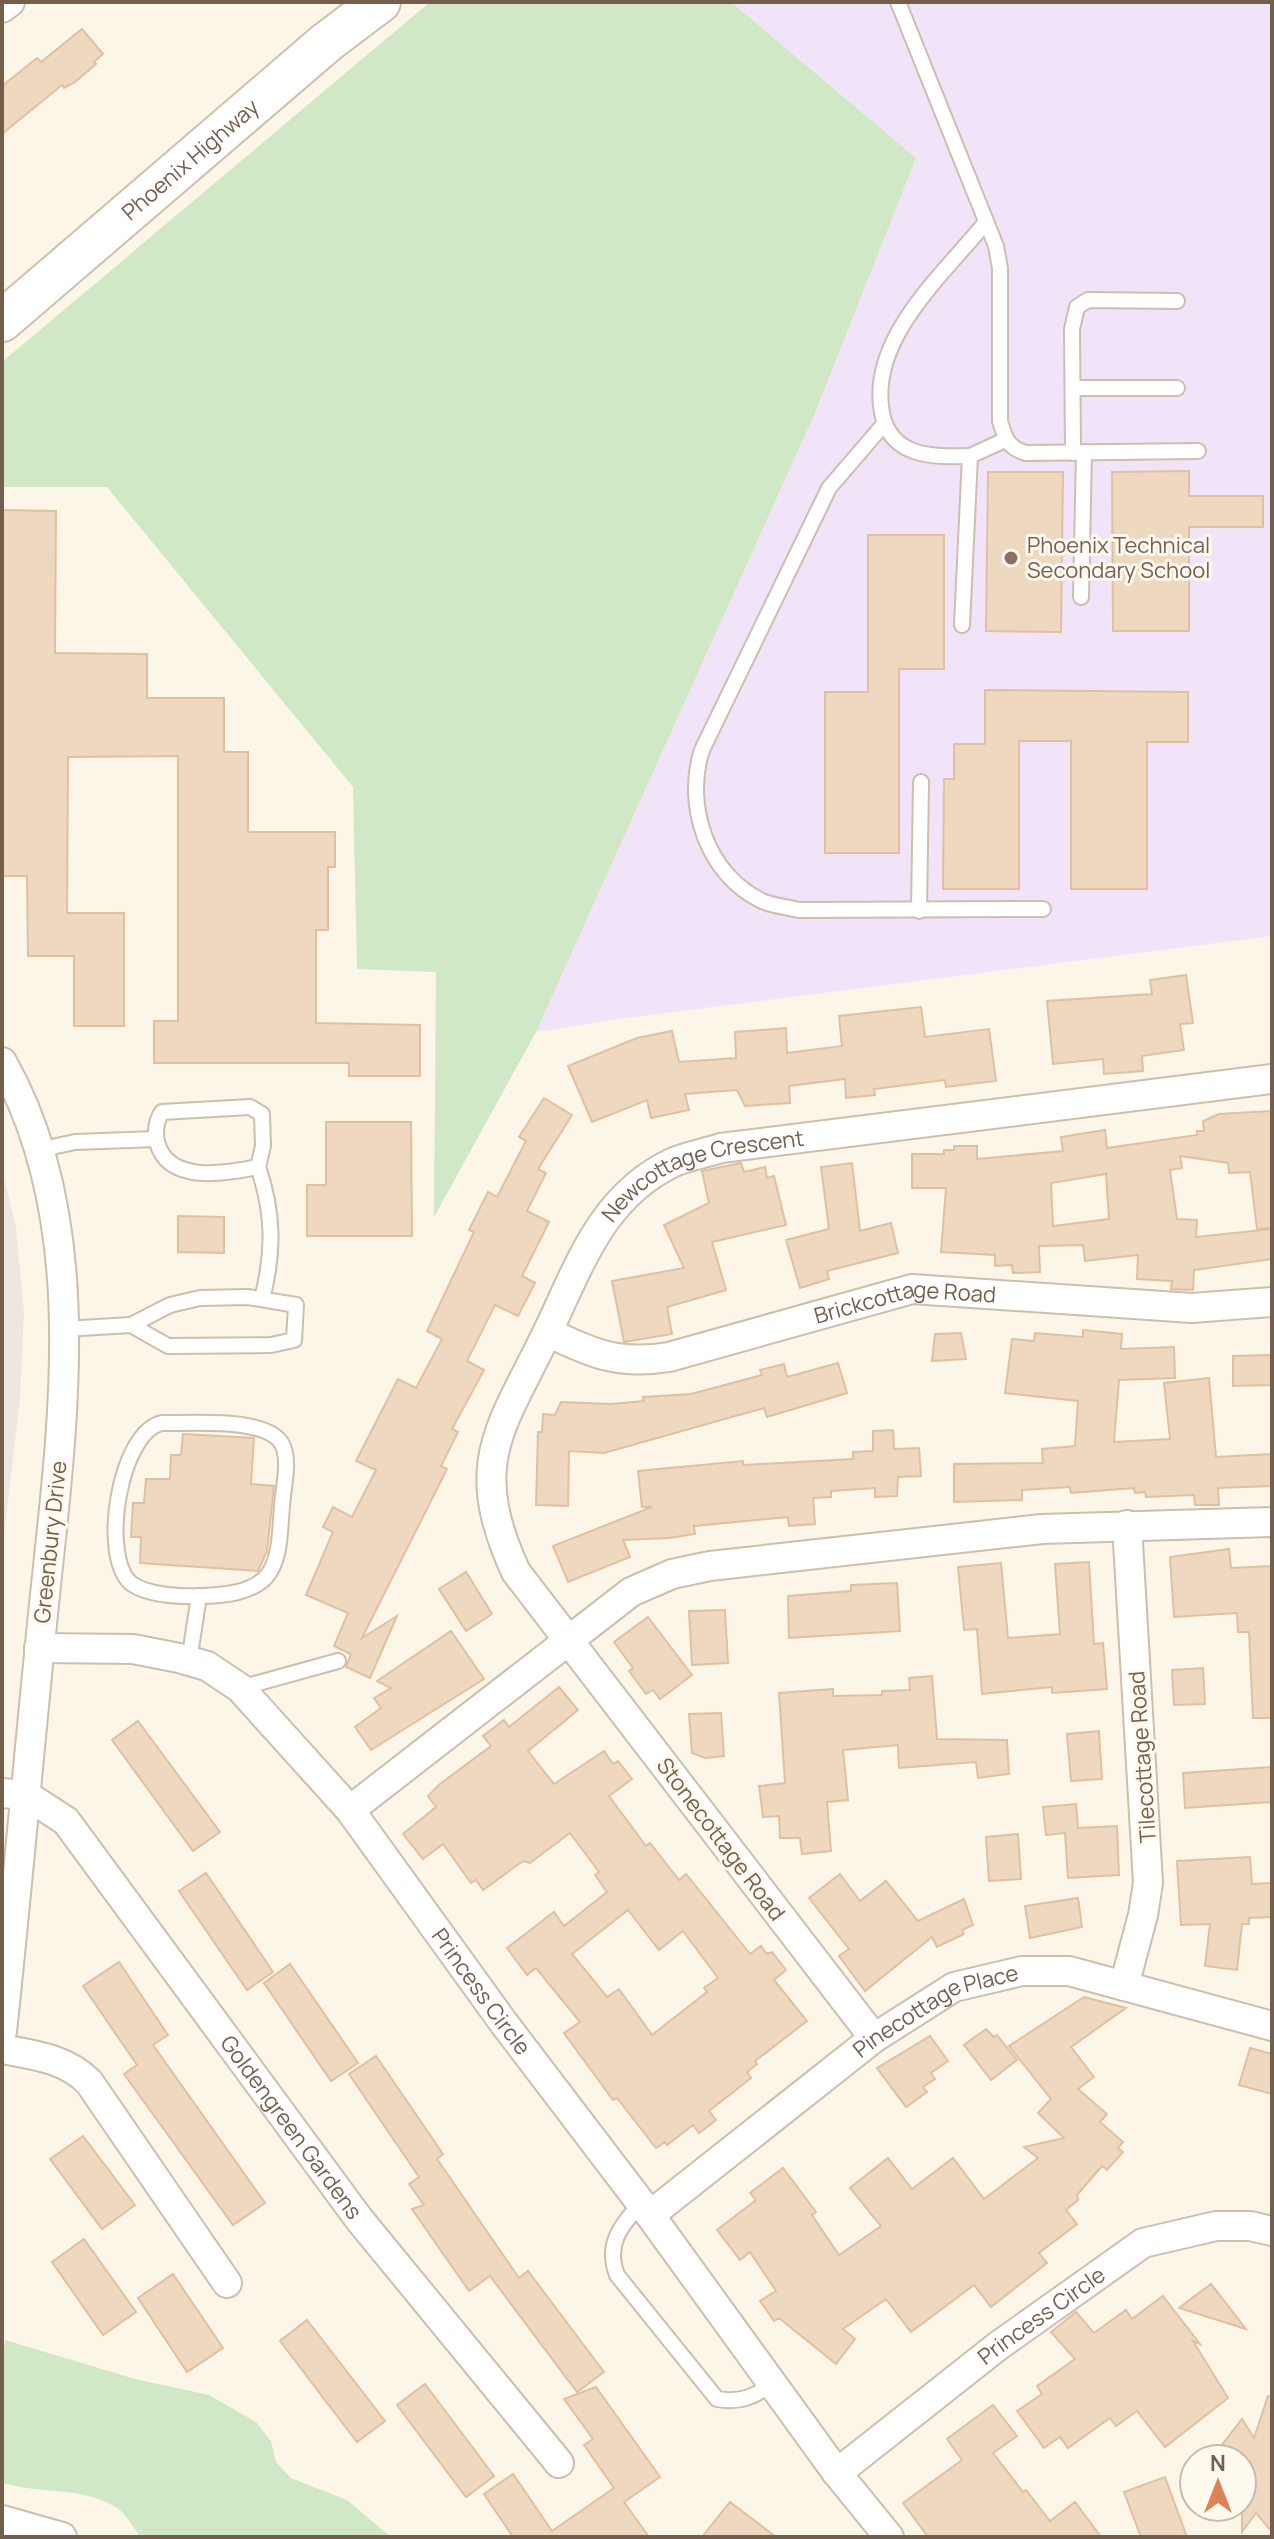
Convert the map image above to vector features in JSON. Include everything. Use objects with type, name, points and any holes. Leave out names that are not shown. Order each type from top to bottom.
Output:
[{"type":"main road","name":"Phoenix Highway","points":[[2,321],[327,42],[380,2]]},
{"type":"street","points":[[2,8],[10,2]]},
{"type":"street","name":"Greenbury Drive","points":[[2,1062],[38,1150],[59,1236],[64,1329],[60,1439],[39,1648],[14,1794],[2,2031]]},
{"type":"street","name":"Newcottage Crescent","points":[[569,1639],[516,1572],[501,1538],[491,1478],[495,1441],[548,1332],[574,1268],[600,1226],[632,1190],[674,1162],[721,1148],[1272,1079]]},
{"type":"street","name":"Brickcottage Road","points":[[548,1332],[616,1360],[641,1362],[669,1357],[912,1289],[1192,1308],[1272,1302]]},
{"type":"street","points":[[350,1810],[631,1592],[672,1574],[710,1566],[1042,1529],[1272,1522]]},
{"type":"street","name":"Tilecottage Road","points":[[1124,1986],[1148,1883],[1127,1525]]},
{"type":"street","name":"Stonecottage Road","points":[[569,1639],[874,2038]]},
{"type":"street","name":"Princess Circle","points":[[39,1648],[133,1649],[207,1666],[240,1688],[350,1810],[837,2473],[889,2537]]},
{"type":"street","name":"Goldengreen Gardens","points":[[14,1794],[66,1821],[359,2219],[559,2463]]},
{"type":"street","name":"Pinecottage Place","points":[[646,2209],[874,2038],[954,1987],[988,1977],[1022,1971],[1069,1971],[1272,2026]]},
{"type":"street","points":[[2,2049],[58,2060],[77,2069],[227,2283]]},
{"type":"street","name":"Princess Circle","points":[[837,2473],[998,2346],[1143,2243],[1216,2226],[1250,2226],[1272,2231]]},
{"type":"street","points":[[2,2520],[62,2537]]},
{"type":"lane","points":[[898,2],[986,222],[1000,268],[1000,421],[1005,440],[1014,450],[1026,453],[1198,451]]},
{"type":"lane","points":[[986,222],[914,310],[884,357],[878,390],[884,424],[895,441],[913,453],[970,456],[1005,440]]},
{"type":"lane","points":[[1081,597],[1079,453],[1072,329],[1077,307],[1088,300],[1177,301]]},
{"type":"lane","points":[[1073,388],[1177,388]]},
{"type":"lane","points":[[884,424],[849,462],[810,523],[702,750],[694,788],[704,836],[722,867],[747,892],[764,902],[799,910],[1043,909]]},
{"type":"lane","points":[[962,625],[970,456]]},
{"type":"lane","points":[[919,911],[921,782]]},
{"type":"lane","points":[[258,1167],[203,1174],[185,1169],[161,1152],[156,1139],[157,1122],[162,1112],[250,1107],[262,1114],[265,1124],[258,1167],[269,1201],[272,1232],[271,1264],[262,1299]]},
{"type":"lane","points":[[38,1150],[75,1142],[156,1139]]},
{"type":"lane","points":[[64,1329],[131,1325],[170,1305],[190,1300],[262,1299],[296,1305],[294,1340],[271,1345],[168,1346],[131,1325]]},
{"type":"lane","points":[[232,1424],[263,1429],[277,1435],[284,1447],[286,1466],[280,1529],[271,1572],[246,1590],[199,1596],[150,1591],[132,1584],[121,1571],[116,1550],[126,1465],[140,1435],[150,1426],[232,1424]]},
{"type":"lane","points":[[189,1661],[199,1596]]},
{"type":"lane","points":[[240,1688],[338,1661]]},
{"type":"lane","points":[[646,2209],[612,2245],[610,2258],[617,2275],[717,2399],[731,2402],[755,2396],[772,2383]]},
{"type":"shaded area","name":"Phoenix Technical Secondary School","points":[[731,2],[1272,2],[1272,936],[536,1032],[815,413],[916,158]]},
{"type":"shaded area","points":[[2,1167],[16,1228],[24,1313],[20,1398],[2,1552]]},
{"type":"green space","points":[[430,2],[731,2],[916,158],[815,413],[536,1032],[434,1217],[436,972],[357,969],[353,787],[107,487],[2,487],[2,362]]},
{"type":"green space","points":[[5,2340],[135,2379],[209,2395],[256,2422],[271,2441],[276,2462],[291,2478],[347,2500],[391,2537],[140,2537],[124,2514],[104,2501],[75,2493],[2,2483],[2,2363]]},
{"type":"building","points":[[82,29],[103,54],[94,62],[96,64],[75,82],[64,88],[62,85],[2,134],[2,86],[37,58],[41,62]]},
{"type":"building","points":[[1189,471],[1189,496],[1263,496],[1263,527],[1189,527],[1189,631],[1113,631],[1112,472]]},
{"type":"building","points":[[988,472],[1063,472],[1061,632],[986,631]]},
{"type":"building","points":[[2,510],[56,511],[55,653],[147,654],[147,698],[224,698],[224,752],[248,752],[248,832],[335,832],[335,867],[328,867],[328,930],[316,930],[316,1023],[420,1025],[420,1076],[349,1076],[349,1063],[154,1063],[154,1021],[178,1021],[178,756],[68,757],[67,913],[124,913],[124,1026],[74,1026],[74,956],[28,956],[27,876],[2,876]]},
{"type":"building","points":[[868,535],[944,535],[944,669],[899,669],[899,853],[825,853],[825,692],[868,692]]},
{"type":"building","points":[[985,690],[1188,692],[1188,742],[1147,742],[1147,889],[1071,889],[1071,741],[1019,741],[1019,889],[943,889],[944,779],[954,779],[954,744],[985,744]]},
{"type":"building","points":[[1186,975],[1193,1023],[1180,1024],[1184,1050],[1142,1056],[1143,1071],[1104,1074],[1103,1059],[1053,1064],[1047,1001],[1152,994],[1150,980]]},
{"type":"building","points":[[921,1007],[925,1037],[989,1029],[996,1081],[946,1087],[945,1080],[874,1089],[875,1095],[846,1098],[845,1079],[789,1086],[790,1103],[745,1106],[737,1090],[685,1094],[689,1110],[651,1118],[647,1100],[592,1122],[568,1066],[637,1038],[672,1031],[679,1062],[736,1058],[735,1032],[786,1028],[787,1053],[842,1046],[839,1016]]},
{"type":"building","points":[[544,1098],[572,1115],[538,1169],[546,1173],[527,1211],[549,1222],[522,1276],[535,1283],[518,1316],[495,1305],[467,1361],[484,1370],[452,1429],[458,1432],[441,1466],[447,1469],[362,1638],[397,1616],[370,1678],[346,1667],[351,1654],[334,1646],[348,1613],[306,1595],[333,1532],[323,1527],[333,1507],[352,1517],[376,1470],[356,1461],[398,1379],[416,1388],[442,1339],[427,1331],[474,1232],[469,1230],[488,1192],[497,1197],[526,1141],[519,1137]]},
{"type":"building","points":[[1272,1111],[1272,1228],[1257,1229],[1250,1172],[1229,1173],[1228,1163],[1180,1156],[1182,1168],[1170,1170],[1177,1219],[1197,1220],[1196,1237],[1272,1229],[1272,1259],[1194,1270],[1193,1290],[1171,1289],[1172,1281],[1137,1279],[1138,1255],[1085,1261],[1083,1245],[1039,1246],[1040,1272],[1013,1273],[1012,1265],[995,1266],[995,1255],[941,1252],[946,1188],[912,1188],[912,1154],[944,1154],[944,1150],[954,1150],[954,1146],[977,1146],[977,1159],[1063,1151],[1061,1137],[1105,1130],[1107,1148],[1197,1135],[1197,1131],[1204,1131],[1203,1121],[1219,1114]],"holes":[[[1106,1174],[1109,1219],[1053,1226],[1051,1183]]]},
{"type":"building","points":[[326,1122],[411,1122],[412,1236],[307,1236],[307,1185],[326,1185]]},
{"type":"building","points":[[741,1163],[744,1172],[765,1167],[767,1178],[774,1176],[786,1225],[712,1242],[726,1290],[667,1307],[672,1334],[624,1342],[612,1281],[684,1268],[664,1225],[709,1203],[702,1171]]},
{"type":"building","points":[[852,1163],[860,1231],[891,1223],[898,1253],[827,1271],[829,1279],[800,1288],[786,1240],[829,1229],[821,1167]]},
{"type":"building","points":[[178,1216],[224,1217],[224,1253],[178,1252]]},
{"type":"building","points":[[1083,1330],[1122,1334],[1121,1349],[1174,1347],[1175,1378],[1119,1380],[1114,1442],[1170,1439],[1164,1383],[1209,1378],[1216,1457],[1272,1454],[1272,1486],[1218,1488],[1219,1505],[1195,1505],[1194,1495],[1146,1497],[1145,1492],[1135,1493],[1134,1488],[1071,1493],[1070,1487],[1022,1490],[1022,1500],[954,1502],[954,1464],[1043,1463],[1042,1449],[1075,1446],[1078,1401],[1005,1393],[1012,1339],[1034,1341],[1035,1333],[1083,1337]]},
{"type":"building","points":[[961,1333],[966,1359],[932,1361],[935,1334]]},
{"type":"building","points":[[1272,1355],[1272,1385],[1233,1386],[1233,1356]]},
{"type":"building","points":[[838,1363],[847,1393],[767,1417],[764,1408],[604,1453],[569,1451],[568,1506],[536,1505],[538,1432],[542,1432],[543,1414],[555,1415],[561,1402],[611,1404],[644,1401],[643,1397],[691,1394],[762,1375],[760,1370],[784,1364],[787,1377]]},
{"type":"building","points":[[893,1430],[894,1449],[919,1448],[921,1476],[898,1477],[897,1496],[875,1497],[875,1488],[831,1491],[831,1497],[813,1498],[815,1524],[789,1526],[788,1517],[694,1526],[695,1534],[669,1538],[623,1540],[630,1557],[568,1582],[553,1546],[652,1507],[642,1507],[638,1471],[743,1461],[743,1465],[853,1459],[853,1452],[873,1451],[873,1431]]},
{"type":"building","points":[[183,1434],[254,1438],[251,1484],[274,1486],[267,1551],[258,1571],[140,1563],[141,1537],[131,1537],[133,1503],[144,1503],[146,1479],[170,1479],[171,1455],[181,1455]]},
{"type":"building","points":[[1229,1549],[1231,1568],[1272,1566],[1272,1718],[1253,1718],[1249,1632],[1238,1632],[1237,1613],[1174,1617],[1170,1557]]},
{"type":"building","points":[[1089,1562],[1094,1644],[1103,1643],[1107,1689],[1052,1693],[1052,1687],[982,1694],[977,1629],[964,1630],[958,1567],[1001,1563],[1008,1638],[1060,1634],[1055,1564]]},
{"type":"building","points":[[466,1572],[492,1614],[466,1631],[439,1589]]},
{"type":"building","points":[[897,1583],[900,1631],[789,1638],[788,1596],[851,1591],[851,1585]]},
{"type":"building","points":[[725,1610],[728,1663],[692,1665],[689,1611]]},
{"type":"building","points":[[648,1617],[692,1675],[660,1699],[653,1690],[646,1694],[629,1671],[633,1668],[614,1642]]},
{"type":"building","points":[[451,1631],[484,1679],[371,1750],[355,1727],[381,1708],[374,1698],[391,1688],[377,1681]]},
{"type":"building","points":[[1203,1668],[1205,1704],[1174,1705],[1172,1670]]},
{"type":"building","points":[[932,1676],[937,1739],[1007,1740],[1009,1774],[978,1778],[976,1762],[899,1768],[898,1745],[843,1750],[848,1800],[827,1802],[831,1851],[802,1854],[800,1838],[780,1838],[779,1816],[763,1817],[759,1786],[785,1783],[779,1693],[833,1689],[833,1696],[882,1695],[882,1691],[910,1690],[909,1678]]},
{"type":"building","points":[[559,1687],[578,1710],[528,1751],[554,1784],[604,1751],[613,1764],[618,1761],[632,1779],[609,1796],[646,1846],[650,1843],[679,1880],[686,1874],[750,1954],[761,1946],[767,1954],[772,1952],[786,1970],[774,1980],[807,2021],[755,2061],[757,2064],[747,2072],[751,2078],[709,2111],[716,2120],[699,2133],[693,2125],[667,2145],[665,2142],[656,2148],[617,2098],[613,2100],[564,2033],[580,2022],[536,1968],[527,1975],[507,1948],[554,1912],[564,1926],[607,1892],[595,1875],[599,1872],[570,1833],[530,1863],[523,1861],[483,1890],[476,1880],[471,1883],[443,1844],[423,1859],[403,1834],[436,1807],[428,1796],[440,1784],[491,1746],[483,1736],[504,1720],[509,1727]],"holes":[[[628,1910],[659,1950],[683,1931],[718,1978],[704,1988],[707,1992],[652,2035],[619,1989],[607,1997],[572,1954]]]},
{"type":"building","points":[[721,1713],[724,1756],[705,1758],[692,1753],[689,1714]]},
{"type":"building","points":[[138,1721],[220,1832],[193,1851],[112,1740]]},
{"type":"building","points":[[1099,1731],[1102,1779],[1071,1781],[1067,1734]]},
{"type":"building","points":[[1272,1767],[1272,1802],[1185,1808],[1183,1773]]},
{"type":"building","points":[[1076,1804],[1078,1828],[1117,1826],[1119,1875],[1068,1878],[1065,1833],[1046,1835],[1043,1807]]},
{"type":"building","points":[[1018,1834],[1021,1879],[989,1881],[986,1837]]},
{"type":"building","points":[[1250,1857],[1252,1884],[1272,1883],[1272,1917],[1249,1918],[1249,1924],[1242,1924],[1237,1970],[1205,1966],[1210,1924],[1181,1925],[1177,1861]]},
{"type":"building","points":[[206,1873],[273,1972],[247,1990],[179,1891]]},
{"type":"building","points":[[840,1874],[860,1901],[886,1881],[918,1921],[964,1899],[973,1925],[962,1930],[964,1934],[937,1947],[932,1937],[865,1991],[839,1956],[849,1949],[809,1898]]},
{"type":"building","points":[[1078,1898],[1082,1927],[1030,1938],[1025,1906]]},
{"type":"building","points":[[119,1962],[168,2035],[153,2045],[265,2203],[233,2225],[124,2074],[137,2065],[83,1986]]},
{"type":"building","points":[[290,1964],[358,2063],[331,2081],[264,1983]]},
{"type":"building","points":[[1084,1997],[1126,2008],[1071,2047],[1094,2077],[1078,2089],[1107,2114],[1100,2122],[1123,2142],[1118,2148],[1123,2152],[1107,2170],[1102,2166],[1077,2195],[1078,2200],[1066,2210],[1077,2224],[1039,2253],[1047,2263],[991,2307],[974,2285],[911,2332],[886,2299],[843,2329],[855,2339],[836,2364],[779,2318],[774,2321],[760,2301],[776,2291],[750,2252],[740,2260],[717,2230],[756,2200],[750,2193],[783,2168],[816,2212],[812,2215],[839,2255],[881,2226],[850,2188],[888,2158],[912,2189],[953,2158],[984,2199],[1038,2158],[1024,2147],[1064,2138],[1038,2113],[1051,2099],[1009,2046]]},
{"type":"building","points":[[986,2029],[994,2037],[997,2035],[1017,2060],[991,2080],[964,2045]]},
{"type":"building","points":[[930,2036],[948,2061],[931,2073],[935,2079],[923,2087],[927,2092],[906,2107],[877,2068]]},
{"type":"building","points":[[1250,2048],[1272,2054],[1272,2094],[1239,2085]]},
{"type":"building","points":[[376,2056],[443,2154],[437,2159],[519,2278],[528,2271],[604,2372],[577,2392],[490,2276],[469,2291],[412,2209],[424,2205],[409,2184],[419,2177],[349,2074]]},
{"type":"building","points":[[83,2136],[135,2205],[102,2229],[50,2159]]},
{"type":"building","points":[[84,2239],[136,2312],[103,2335],[52,2262]]},
{"type":"building","points":[[173,2274],[223,2348],[187,2372],[138,2298]]},
{"type":"building","points":[[1211,2284],[1246,2329],[1179,2308]]},
{"type":"building","points":[[1163,2296],[1200,2344],[1193,2341],[1228,2398],[1165,2447],[1137,2411],[1116,2426],[1110,2418],[1068,2448],[1060,2437],[1044,2448],[1017,2411],[1042,2394],[1037,2386],[1075,2359],[1051,2332],[1076,2312],[1094,2333],[1126,2310],[1132,2319]]},
{"type":"building","points":[[307,2320],[385,2421],[357,2442],[280,2341]]},
{"type":"building","points":[[425,2384],[494,2476],[466,2497],[397,2405]]},
{"type":"building","points":[[596,2387],[660,2477],[624,2502],[649,2537],[513,2537],[484,2494],[513,2474],[552,2531],[614,2488],[584,2445],[593,2439],[564,2399]]},
{"type":"building","points":[[1268,2396],[1272,2397],[1272,2532],[1258,2515],[1258,2443],[1223,2443],[1242,2419],[1254,2438]]},
{"type":"building","points":[[993,2405],[1017,2436],[993,2453],[1023,2492],[1026,2490],[1050,2521],[1075,2502],[1101,2537],[928,2537],[903,2503],[962,2460],[947,2439]]},
{"type":"building","points":[[1165,2477],[1178,2512],[1178,2523],[1182,2523],[1187,2537],[1141,2537],[1124,2492]]},
{"type":"building","points":[[730,2502],[776,2537],[702,2537]]},
{"type":"place","name":"Phoenix Technical Secondary School","points":[[1011,558]]}]
